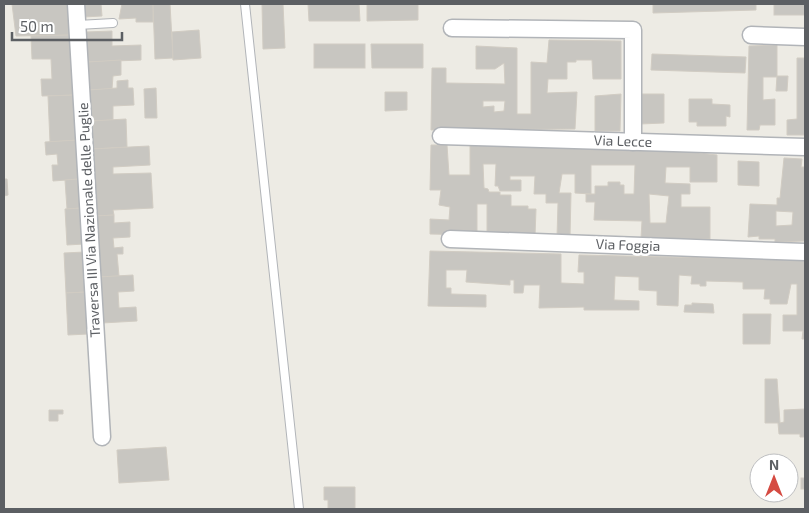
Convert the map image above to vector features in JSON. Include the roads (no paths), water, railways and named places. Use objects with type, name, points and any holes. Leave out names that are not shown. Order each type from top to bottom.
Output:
[{"type":"street","name":"Traversa III Via Nazionale delle Puglie","points":[[76,4],[102,437]]},
{"type":"street","points":[[452,28],[633,30],[633,142]]},
{"type":"street","points":[[752,35],[805,37]]},
{"type":"street","name":"Via Lecce","points":[[441,136],[805,147]]},
{"type":"street","name":"Via Foggia","points":[[450,239],[805,252]]},
{"type":"lane","points":[[245,4],[299,509]]},
{"type":"lane","points":[[78,25],[113,23]]}]
